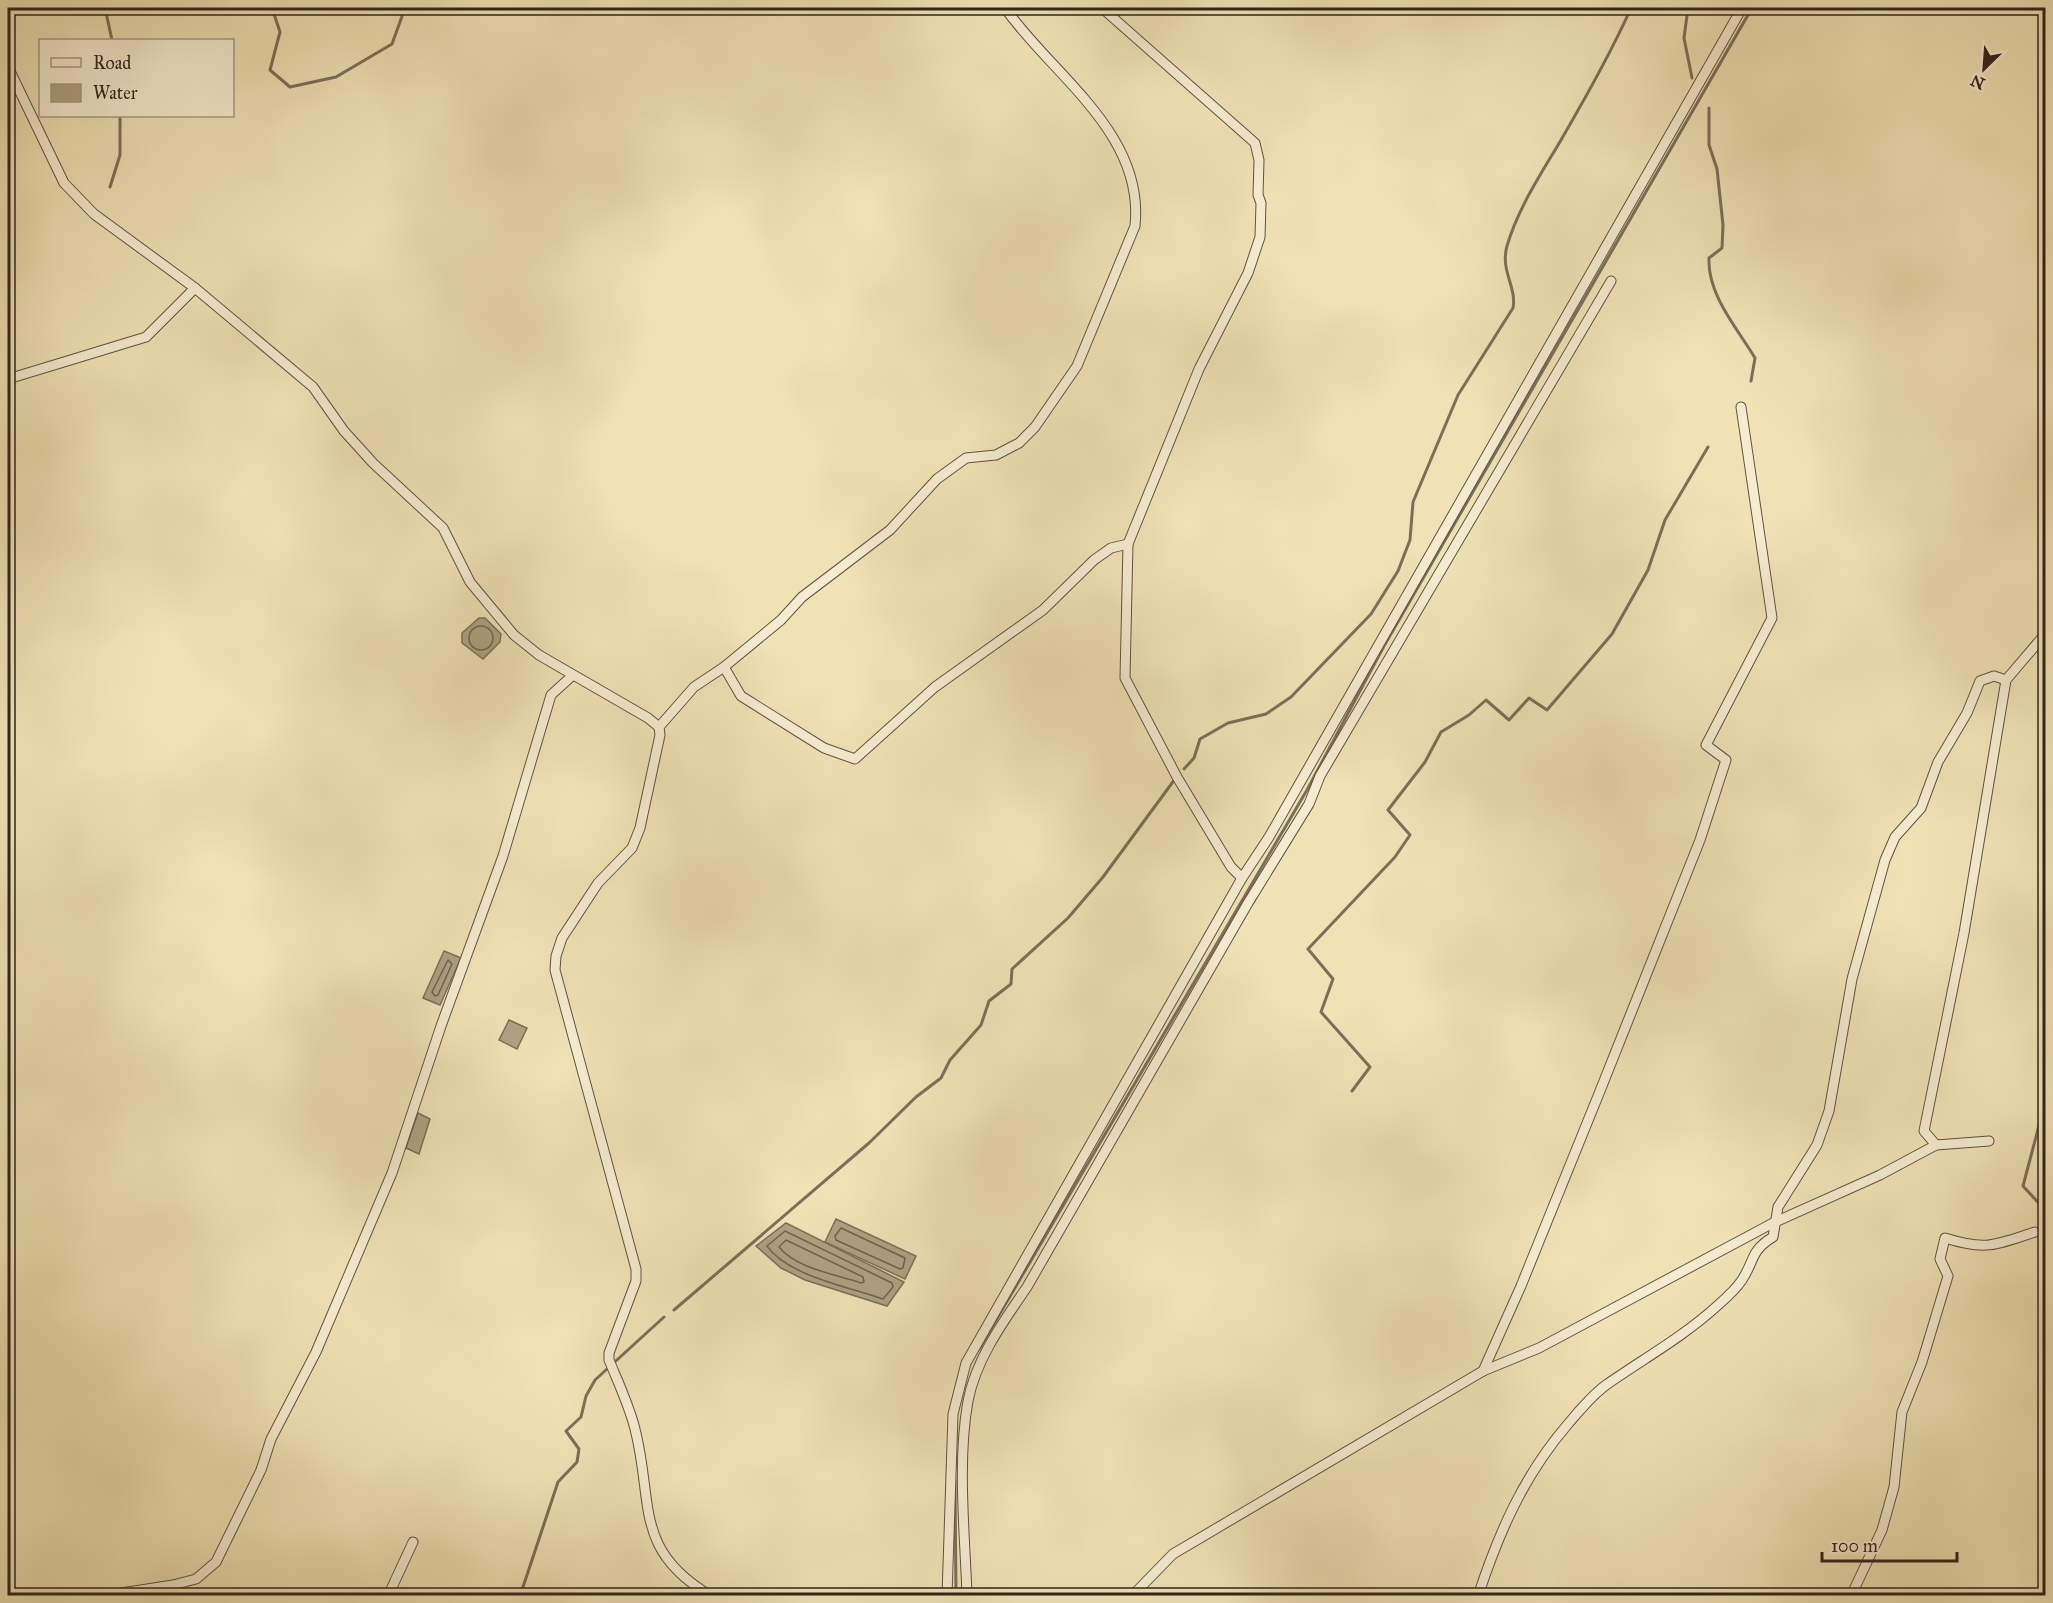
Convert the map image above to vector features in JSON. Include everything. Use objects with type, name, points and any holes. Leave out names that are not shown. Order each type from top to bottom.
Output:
[{"type":"street","points":[[659,727],[694,687],[724,667],[781,620],[802,597],[890,530],[925,491],[951,468],[966,458],[996,455],[1019,443],[1035,427],[1077,366],[1135,226],[1137,208],[1134,189],[1121,152],[1104,123],[1005,8]]},
{"type":"street","points":[[1102,8],[1256,143],[1259,160],[1260,237],[1248,273],[1199,369],[1128,544],[1125,678],[1177,777],[1231,867],[1242,878]]},
{"type":"street","points":[[947,1596],[953,1414],[966,1363],[1742,8]]},
{"type":"street","points":[[8,67],[64,183],[94,214],[195,288],[313,387],[344,431],[373,463],[443,528],[470,582],[514,635],[539,655],[648,718],[659,727],[660,735],[640,828],[632,848],[598,883],[562,938],[556,956],[555,970],[636,1269],[636,1281],[609,1353],[609,1360],[635,1426],[645,1478],[650,1523],[656,1544],[669,1564],[686,1581],[711,1596]]},
{"type":"street","points":[[967,1596],[964,1449],[968,1400],[993,1336],[1032,1277],[1248,903],[1309,804],[1320,776],[1611,281]]},
{"type":"street","points":[[8,379],[146,337],[195,288]]},
{"type":"street","points":[[1483,1371],[1521,1286],[1700,840],[1726,760],[1706,745],[1772,618],[1742,407]]},
{"type":"street","points":[[724,667],[741,696],[824,748],[855,759],[935,687],[1043,610],[1094,560],[1112,548],[1128,544]]},
{"type":"street","points":[[1936,1145],[1924,1131],[1964,933],[2007,680],[2046,633]]},
{"type":"street","points":[[102,1596],[173,1585],[196,1579],[216,1562],[261,1470],[271,1439],[316,1352],[392,1173],[441,1026],[503,856],[551,695],[573,675]]},
{"type":"street","points":[[1478,1596],[1495,1545],[1516,1498],[1556,1438],[1587,1401],[1605,1386],[1650,1357],[1717,1307],[1742,1280],[1758,1246],[1773,1238],[1773,1223],[1778,1207],[1817,1145],[1830,1111],[1852,979],[1885,860],[1895,837],[1921,808],[1938,762],[1966,713],[1980,681],[1994,676],[2007,680]]},
{"type":"street","points":[[1132,1596],[1173,1554],[1483,1371],[1539,1348],[1773,1223],[1880,1175],[1936,1145],[1989,1141]]},
{"type":"street","points":[[1851,1596],[1882,1530],[1894,1487],[1902,1412],[1922,1362],[1948,1276],[1940,1259],[1945,1238],[1973,1247],[1994,1246],[2035,1232]]},
{"type":"street","points":[[388,1596],[413,1542]]},
{"type":"street","points":[[686,1581],[691,1596]]},
{"type":"water","points":[[479,618],[485,618],[501,634],[500,642],[483,659],[462,643],[462,633]]},
{"type":"water","points":[[444,951],[461,958],[440,1005],[423,998]]},
{"type":"water","points":[[509,1020],[527,1028],[517,1049],[499,1040]]},
{"type":"water","points":[[418,1113],[430,1119],[419,1154],[406,1148]]},
{"type":"water","points":[[836,1219],[916,1256],[905,1279],[825,1242]]},
{"type":"water","points":[[786,1223],[904,1282],[887,1306],[805,1280],[781,1268],[756,1246]]},
{"type":"waterway","points":[[105,8],[112,39]]},
{"type":"waterway","points":[[272,8],[280,32],[270,70],[290,87],[336,77],[392,44],[405,8]]},
{"type":"waterway","points":[[1184,769],[1194,758],[1200,739],[1228,723],[1266,714],[1291,697],[1371,614],[1398,571],[1410,540],[1413,502],[1458,395],[1513,308],[1513,293],[1505,255],[1517,218],[1598,75],[1631,8]]},
{"type":"waterway","points":[[1688,8],[1684,38],[1692,78]]},
{"type":"waterway","points":[[979,1349],[1307,790],[1384,646],[1752,8]]},
{"type":"waterway","points":[[1709,108],[1709,145],[1717,169],[1723,225],[1722,248],[1709,258],[1710,271],[1713,285],[1724,310],[1755,358],[1751,381]]},
{"type":"waterway","points":[[110,187],[120,155],[120,117]]},
{"type":"waterway","points":[[1352,1091],[1370,1067],[1321,1012],[1333,979],[1308,949],[1395,857],[1410,835],[1388,810],[1425,762],[1441,732],[1469,715],[1486,700],[1509,720],[1529,698],[1547,710],[1612,634],[1648,570],[1665,520],[1708,447]]},
{"type":"waterway","points":[[674,1310],[869,1143],[916,1097],[941,1078],[950,1060],[981,1025],[989,1001],[1011,984],[1012,969],[1068,918],[1103,877],[1175,779]]},
{"type":"waterway","points":[[2046,1099],[2023,1186],[2046,1211]]},
{"type":"waterway","points":[[520,1596],[558,1482],[577,1462],[579,1449],[566,1431],[581,1417],[586,1396],[595,1380],[664,1317]]},
{"type":"waterway","points":[[955,1480],[956,1596]]},
{"type":"waterway","points":[[2037,1596],[2046,1579]]}]
